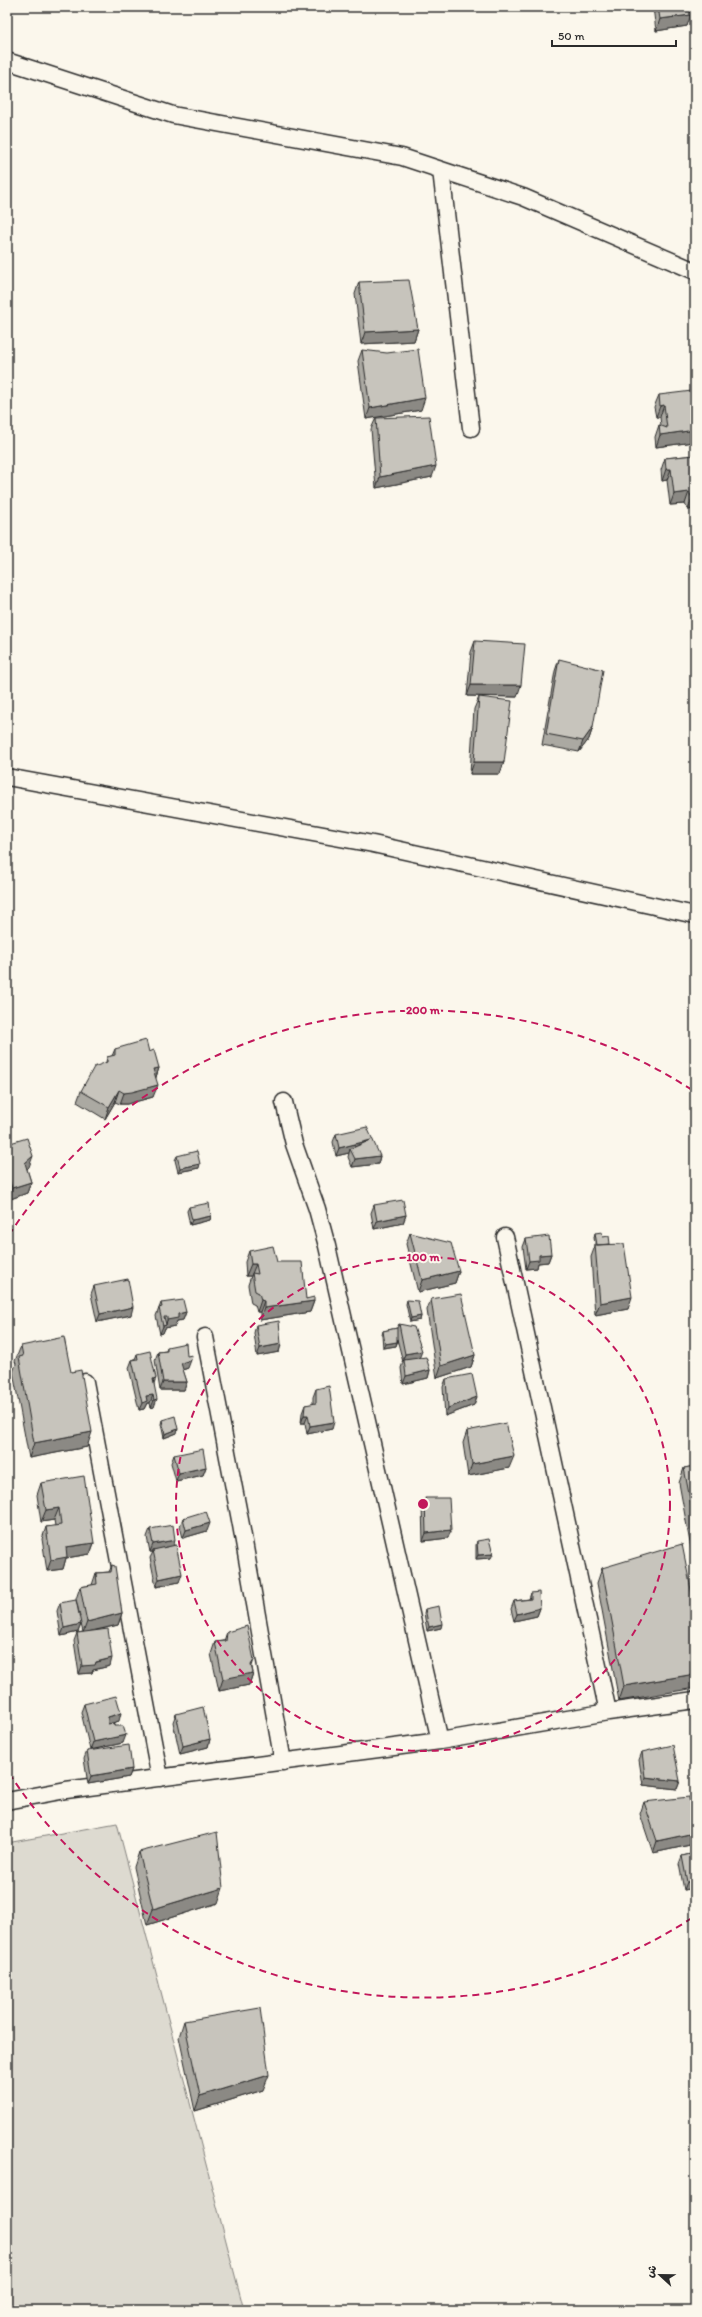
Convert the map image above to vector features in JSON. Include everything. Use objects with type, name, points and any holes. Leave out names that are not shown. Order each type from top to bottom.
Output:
[{"type":"street","points":[[7,61],[173,115],[402,157],[523,197],[695,271]]},
{"type":"street","points":[[441,170],[471,428]]},
{"type":"street","points":[[7,777],[373,844],[695,915]]},
{"type":"street","points":[[284,1102],[294,1144],[317,1209],[323,1231],[440,1741]]},
{"type":"street","points":[[505,1237],[608,1712]]},
{"type":"street","points":[[205,1337],[241,1525],[283,1762]]},
{"type":"street","points":[[86,1382],[160,1778]]},
{"type":"street","points":[[7,1801],[66,1790],[440,1741],[608,1712],[695,1700]]},
{"type":"shaded area","points":[[117,1823],[244,2310],[7,2310],[7,1843]]},
{"type":"building","points":[[658,7],[690,7],[691,15],[660,19]]},
{"type":"building","points":[[409,280],[418,329],[365,332],[359,282]]},
{"type":"building","points":[[418,349],[425,398],[370,408],[362,350],[387,353]]},
{"type":"building","points":[[692,391],[695,411],[695,430],[660,435],[659,425],[667,428],[664,405],[660,406],[659,395]]},
{"type":"building","points":[[429,416],[436,466],[380,477],[376,418]]},
{"type":"building","points":[[695,455],[695,498],[692,498],[689,492],[674,494],[671,469],[666,469],[665,458]]},
{"type":"building","points":[[475,641],[525,644],[521,685],[471,685]]},
{"type":"building","points":[[559,659],[603,670],[593,727],[583,741],[546,734]]},
{"type":"building","points":[[479,697],[512,701],[504,762],[474,762]]},
{"type":"building","points":[[146,1040],[149,1052],[154,1050],[159,1068],[153,1069],[158,1085],[132,1092],[124,1093],[119,1090],[109,1107],[81,1091],[94,1067],[107,1062],[107,1057],[115,1055],[115,1049]]},
{"type":"building","points":[[367,1127],[380,1156],[355,1159],[350,1149],[371,1140],[339,1148],[336,1134]]},
{"type":"building","points":[[27,1138],[33,1156],[25,1163],[31,1182],[12,1188],[9,1179],[7,1179],[7,1144]]},
{"type":"building","points":[[197,1151],[200,1164],[180,1168],[177,1156]]},
{"type":"building","points":[[403,1200],[406,1215],[377,1221],[374,1205]]},
{"type":"building","points":[[209,1203],[211,1216],[192,1220],[189,1207]]},
{"type":"building","points":[[602,1232],[603,1237],[609,1236],[610,1244],[597,1245],[595,1233]]},
{"type":"building","points":[[410,1233],[451,1243],[459,1271],[422,1280]]},
{"type":"building","points":[[549,1236],[551,1254],[539,1255],[539,1260],[529,1261],[526,1239]]},
{"type":"building","points":[[624,1244],[632,1297],[600,1303],[595,1245]]},
{"type":"building","points":[[273,1246],[277,1262],[302,1262],[306,1299],[314,1297],[314,1301],[264,1308],[264,1301],[261,1300],[259,1293],[255,1291],[252,1273],[258,1274],[256,1264],[251,1264],[249,1251]]},
{"type":"building","points":[[128,1279],[133,1307],[100,1314],[94,1286]]},
{"type":"building","points":[[461,1294],[475,1355],[441,1366],[431,1299]]},
{"type":"building","points":[[183,1300],[186,1312],[178,1314],[178,1318],[167,1320],[167,1317],[164,1317],[166,1325],[163,1326],[159,1308],[162,1307],[161,1303]]},
{"type":"building","points":[[407,1300],[418,1301],[421,1316],[411,1318]]},
{"type":"building","points":[[279,1321],[281,1344],[260,1348],[256,1325]]},
{"type":"building","points":[[399,1324],[414,1327],[422,1351],[405,1354]]},
{"type":"building","points":[[397,1328],[397,1342],[385,1344],[383,1331]]},
{"type":"building","points":[[64,1337],[71,1372],[81,1370],[92,1432],[34,1443],[19,1357],[23,1356],[21,1346]]},
{"type":"building","points":[[186,1343],[187,1356],[192,1355],[191,1360],[181,1363],[187,1382],[163,1382],[158,1352],[167,1351],[167,1347]]},
{"type":"building","points":[[150,1351],[156,1378],[153,1379],[157,1399],[154,1400],[153,1395],[146,1396],[147,1401],[142,1403],[132,1360],[138,1359],[137,1354]]},
{"type":"building","points":[[426,1357],[430,1370],[406,1376],[404,1360]]},
{"type":"building","points":[[472,1374],[477,1397],[448,1408],[446,1379]]},
{"type":"building","points":[[329,1386],[334,1422],[310,1426],[308,1415],[304,1415],[305,1405],[316,1403],[316,1389]]},
{"type":"building","points":[[175,1416],[178,1429],[165,1434],[162,1420]]},
{"type":"building","points":[[506,1423],[514,1456],[472,1464],[467,1431]]},
{"type":"building","points":[[203,1449],[206,1467],[179,1473],[174,1455]]},
{"type":"building","points":[[695,1466],[695,1525],[684,1468]]},
{"type":"building","points":[[84,1476],[94,1543],[66,1547],[67,1557],[51,1560],[46,1527],[61,1525],[59,1508],[46,1510],[41,1483]]},
{"type":"building","points":[[425,1498],[449,1498],[451,1530],[426,1533]]},
{"type":"building","points":[[206,1511],[210,1523],[186,1530],[183,1518]]},
{"type":"building","points":[[173,1525],[175,1540],[153,1544],[150,1529]]},
{"type":"building","points":[[489,1539],[493,1554],[478,1555],[477,1541]]},
{"type":"building","points":[[682,1544],[695,1610],[695,1674],[624,1686],[602,1568]]},
{"type":"building","points":[[176,1545],[182,1574],[159,1579],[153,1550]]},
{"type":"building","points":[[112,1565],[115,1566],[122,1613],[87,1622],[80,1587],[97,1584],[96,1573],[111,1572]]},
{"type":"building","points":[[539,1592],[540,1608],[517,1614],[514,1601],[531,1599],[531,1593]]},
{"type":"building","points":[[76,1600],[81,1624],[64,1628],[60,1603]]},
{"type":"building","points":[[439,1606],[442,1624],[429,1627],[425,1609]]},
{"type":"building","points":[[247,1626],[254,1660],[251,1665],[253,1673],[223,1679],[215,1642],[226,1641],[227,1632]]},
{"type":"building","points":[[108,1629],[112,1658],[96,1662],[95,1665],[82,1666],[77,1633]]},
{"type":"building","points":[[116,1696],[121,1713],[108,1717],[108,1724],[113,1723],[114,1726],[123,1726],[126,1735],[93,1742],[84,1704]]},
{"type":"building","points":[[203,1707],[210,1739],[183,1746],[176,1714]]},
{"type":"building","points":[[129,1745],[132,1769],[91,1776],[87,1751]]},
{"type":"building","points":[[673,1745],[680,1781],[645,1777],[642,1752]]},
{"type":"building","points":[[689,1797],[694,1833],[657,1841],[644,1802]]},
{"type":"building","points":[[217,1832],[223,1888],[153,1909],[139,1852]]},
{"type":"building","points":[[695,1853],[695,1881],[687,1882],[682,1856]]},
{"type":"building","points":[[260,2008],[269,2075],[200,2096],[184,2021]]}]
